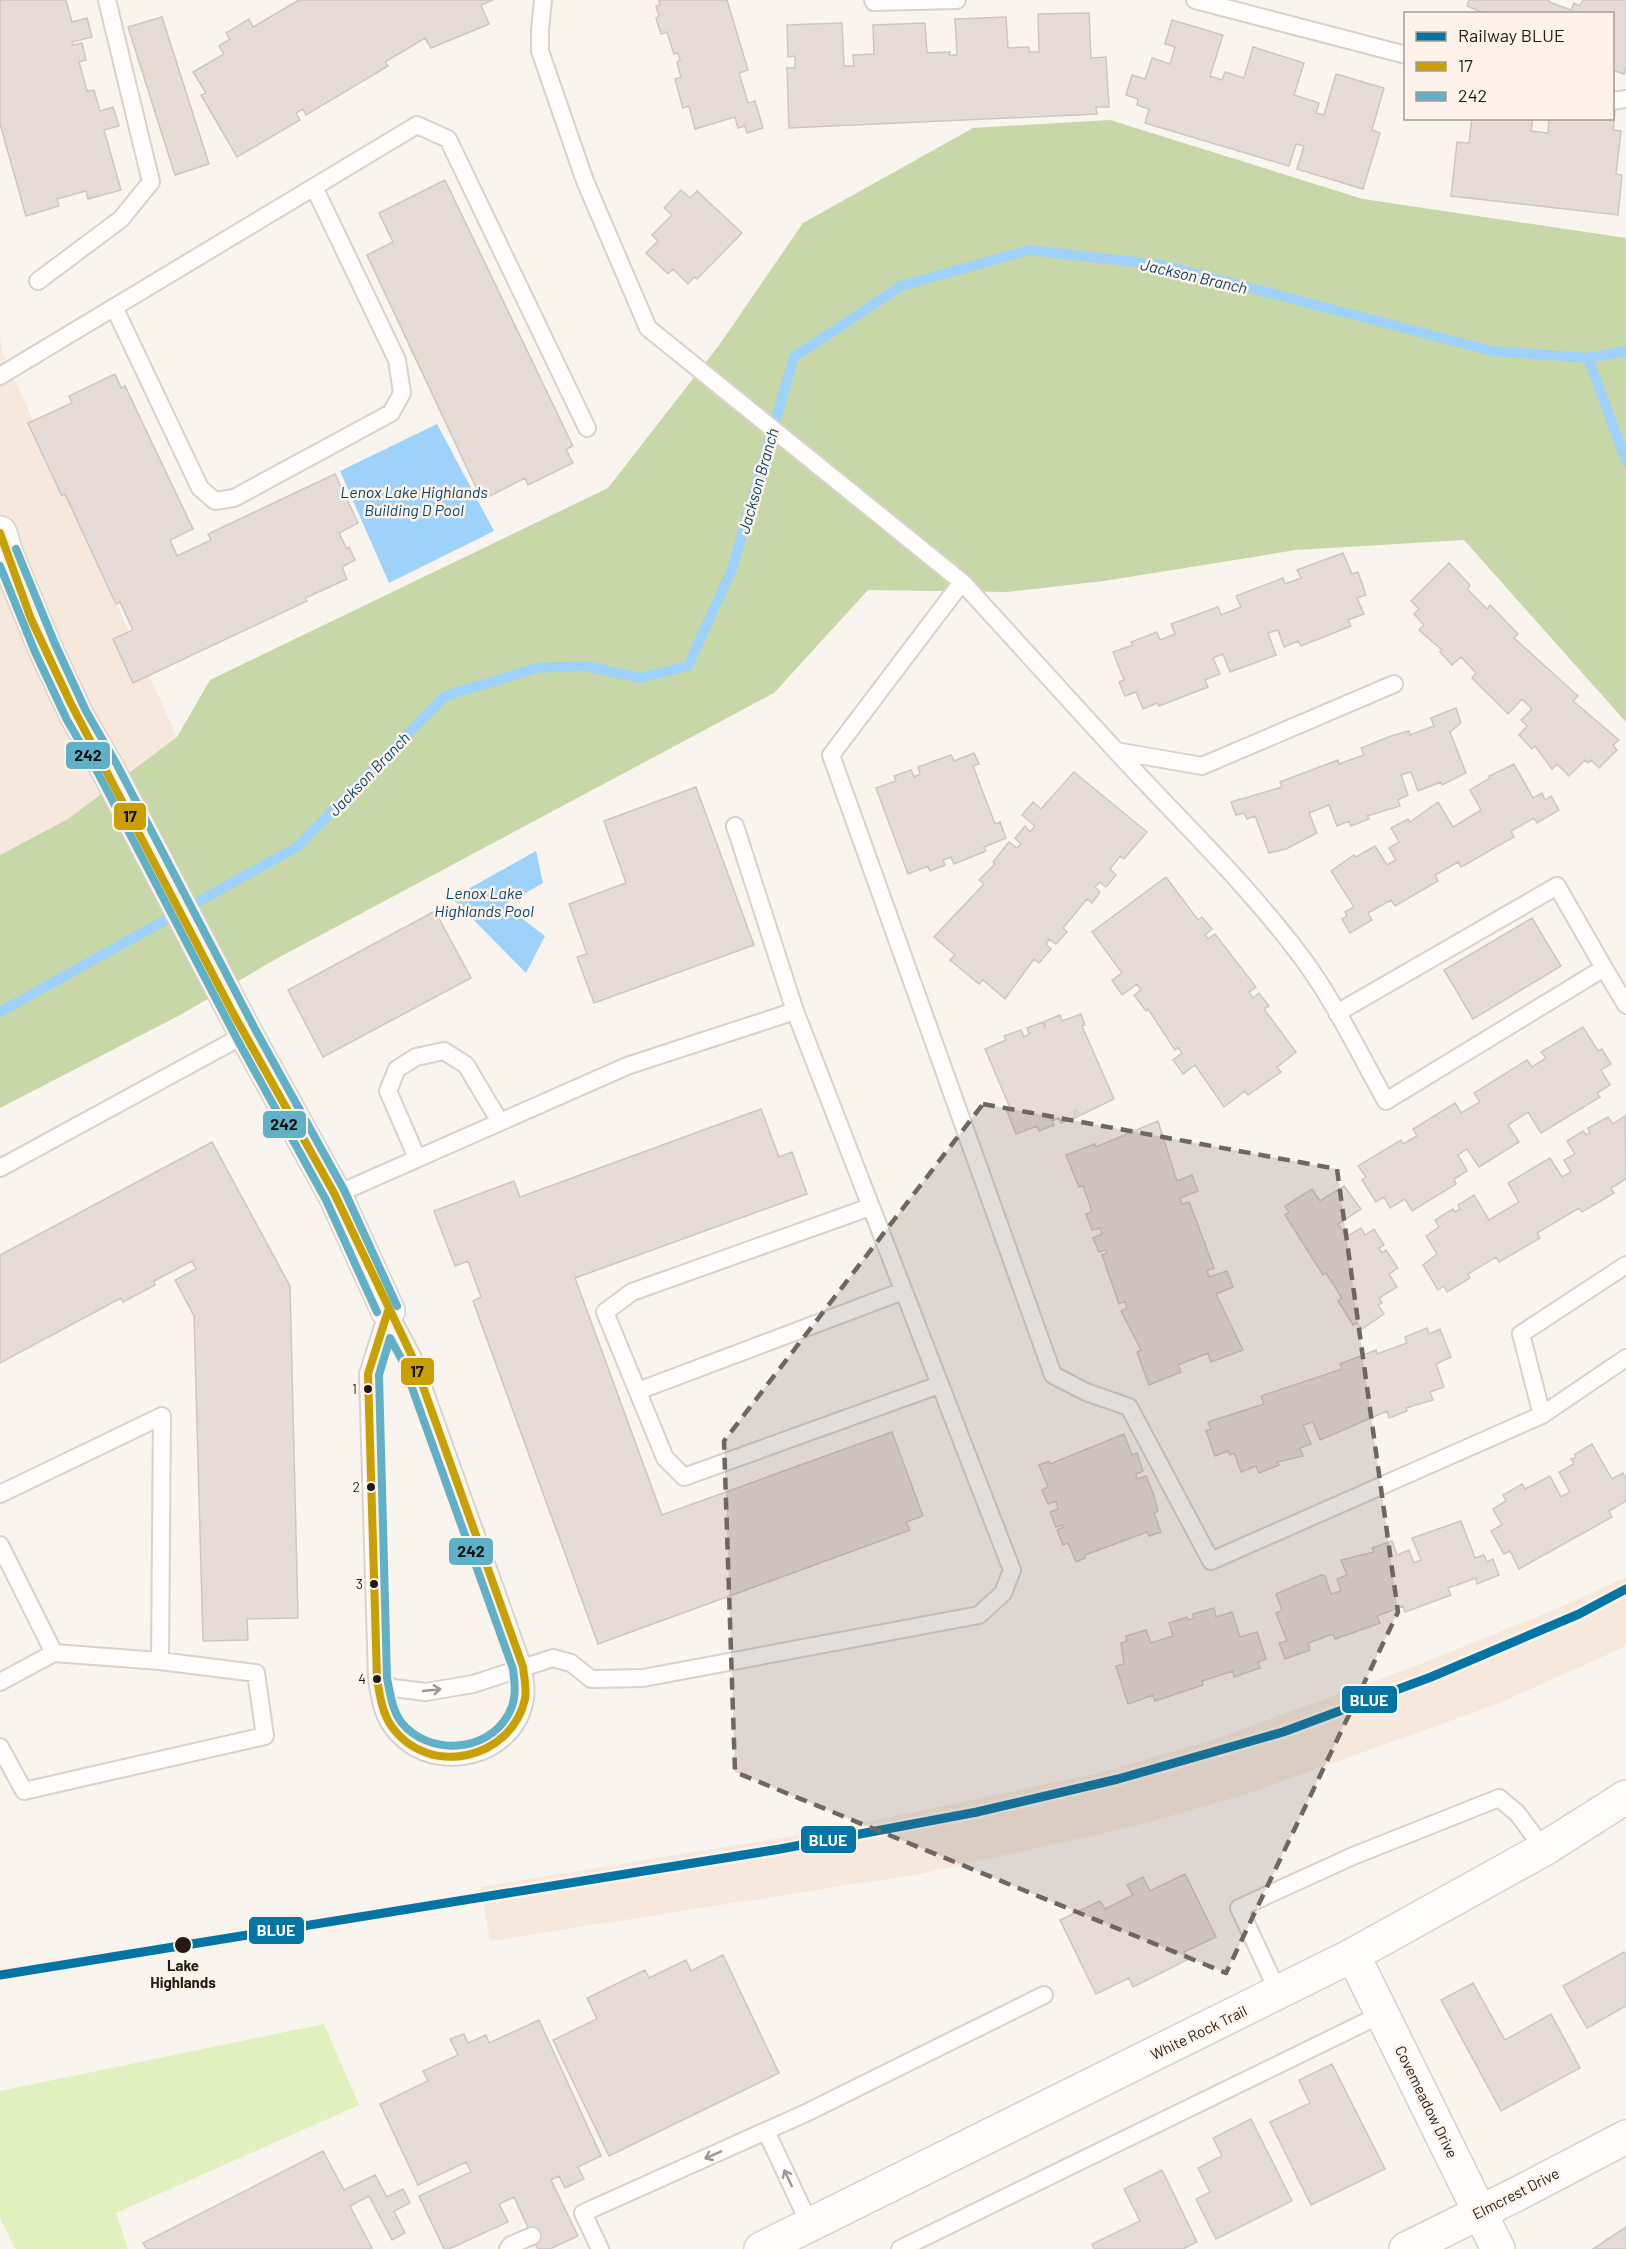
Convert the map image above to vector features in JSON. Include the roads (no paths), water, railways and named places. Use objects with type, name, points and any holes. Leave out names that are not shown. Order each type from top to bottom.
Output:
[{"type":"street","points":[[2,547],[77,716],[107,768],[246,1035],[335,1195],[388,1311]]},
{"type":"street","name":"White Rock Trail","points":[[761,2249],[1279,1994],[1544,1849],[1626,1797]]},
{"type":"street","name":"Covemeadow Drive","points":[[1353,1955],[1498,2249]]},
{"type":"street","name":"Elmcrest Drive","points":[[1406,2249],[1626,2137]]},
{"type":"lane","points":[[38,280],[121,219],[151,182],[107,0]]},
{"type":"lane","points":[[543,0],[540,51],[585,181],[648,328],[962,582],[1259,903],[1302,957],[1337,1013],[1386,1101],[1604,968]]},
{"type":"lane","points":[[873,0],[874,2],[957,0]]},
{"type":"lane","points":[[1195,0],[1404,54]]},
{"type":"lane","points":[[0,376],[417,125],[448,139],[587,428]]},
{"type":"lane","points":[[114,307],[200,488],[215,501],[234,498],[391,413],[402,393],[397,360],[314,187]]},
{"type":"lane","points":[[962,582],[831,754],[1053,1376],[1086,1392],[1129,1407],[1211,1561],[1542,1415],[1626,1358]]},
{"type":"lane","points":[[1116,751],[1202,766],[1394,684]]},
{"type":"lane","points":[[377,1679],[393,1688],[426,1692],[473,1684],[553,1658],[570,1663],[591,1679],[643,1678],[979,1615],[1004,1593],[1012,1570],[795,1011],[735,826]]},
{"type":"lane","points":[[1337,1013],[1557,886],[1626,1005]]},
{"type":"lane","points":[[335,1195],[627,1066],[795,1011]]},
{"type":"lane","points":[[0,1168],[246,1035]]},
{"type":"lane","points":[[417,1158],[388,1091],[397,1069],[416,1057],[444,1051],[466,1065],[500,1122]]},
{"type":"lane","points":[[870,1207],[632,1292],[606,1312],[665,1458],[684,1477],[939,1385]]},
{"type":"lane","points":[[1542,1415],[1521,1334],[1626,1265]]},
{"type":"lane","points":[[638,1390],[903,1291]]},
{"type":"lane","points":[[388,1311],[412,1356],[524,1666],[525,1698],[519,1716],[509,1731],[496,1744],[480,1753],[462,1758],[445,1758],[427,1754],[411,1746],[397,1734],[380,1702],[377,1679],[368,1374],[388,1311]]},
{"type":"lane","points":[[0,1494],[162,1416],[160,1661]]},
{"type":"lane","points":[[0,1545],[54,1653]]},
{"type":"lane","points":[[0,1682],[54,1653],[160,1661],[256,1673],[265,1736],[24,1791],[0,1748]]},
{"type":"lane","points":[[1279,1994],[1239,1908],[1353,1856],[1499,1798],[1517,1813],[1544,1849]]},
{"type":"lane","points":[[600,2249],[577,2216],[766,2131],[1044,1995]]},
{"type":"lane","points":[[900,2249],[1382,2014]]},
{"type":"lane","points":[[766,2131],[810,2225]]},
{"type":"lane","points":[[508,2249],[532,2236]]},
{"type":"water","name":"Lenox Lake Highlands Building D Pool","points":[[437,424],[494,531],[389,583],[340,471]]},
{"type":"water","name":"Lenox Lake Highlands Pool","points":[[536,851],[543,883],[504,905],[545,936],[526,973],[452,898]]},
{"type":"waterway","name":"Jackson Branch","points":[[0,1012],[297,847],[445,696],[537,668],[585,666],[640,678],[688,666],[732,569],[794,357],[901,286],[1029,250],[1162,265],[1492,351],[1588,358],[1626,351]]},
{"type":"waterway","points":[[1588,358],[1626,461]]},
{"type":"rail line","name":"BLUE","points":[[0,1975],[780,1849],[977,1812],[1118,1779],[1283,1732],[1431,1677],[1579,1614],[1626,1589]]},
{"type":"place","name":"1","points":[[368,1389]]},
{"type":"place","name":"2","points":[[371,1487]]},
{"type":"place","name":"3","points":[[374,1584]]},
{"type":"place","name":"4","points":[[377,1679]]},
{"type":"place","name":"Lake Highlands","points":[[183,1945]]}]
